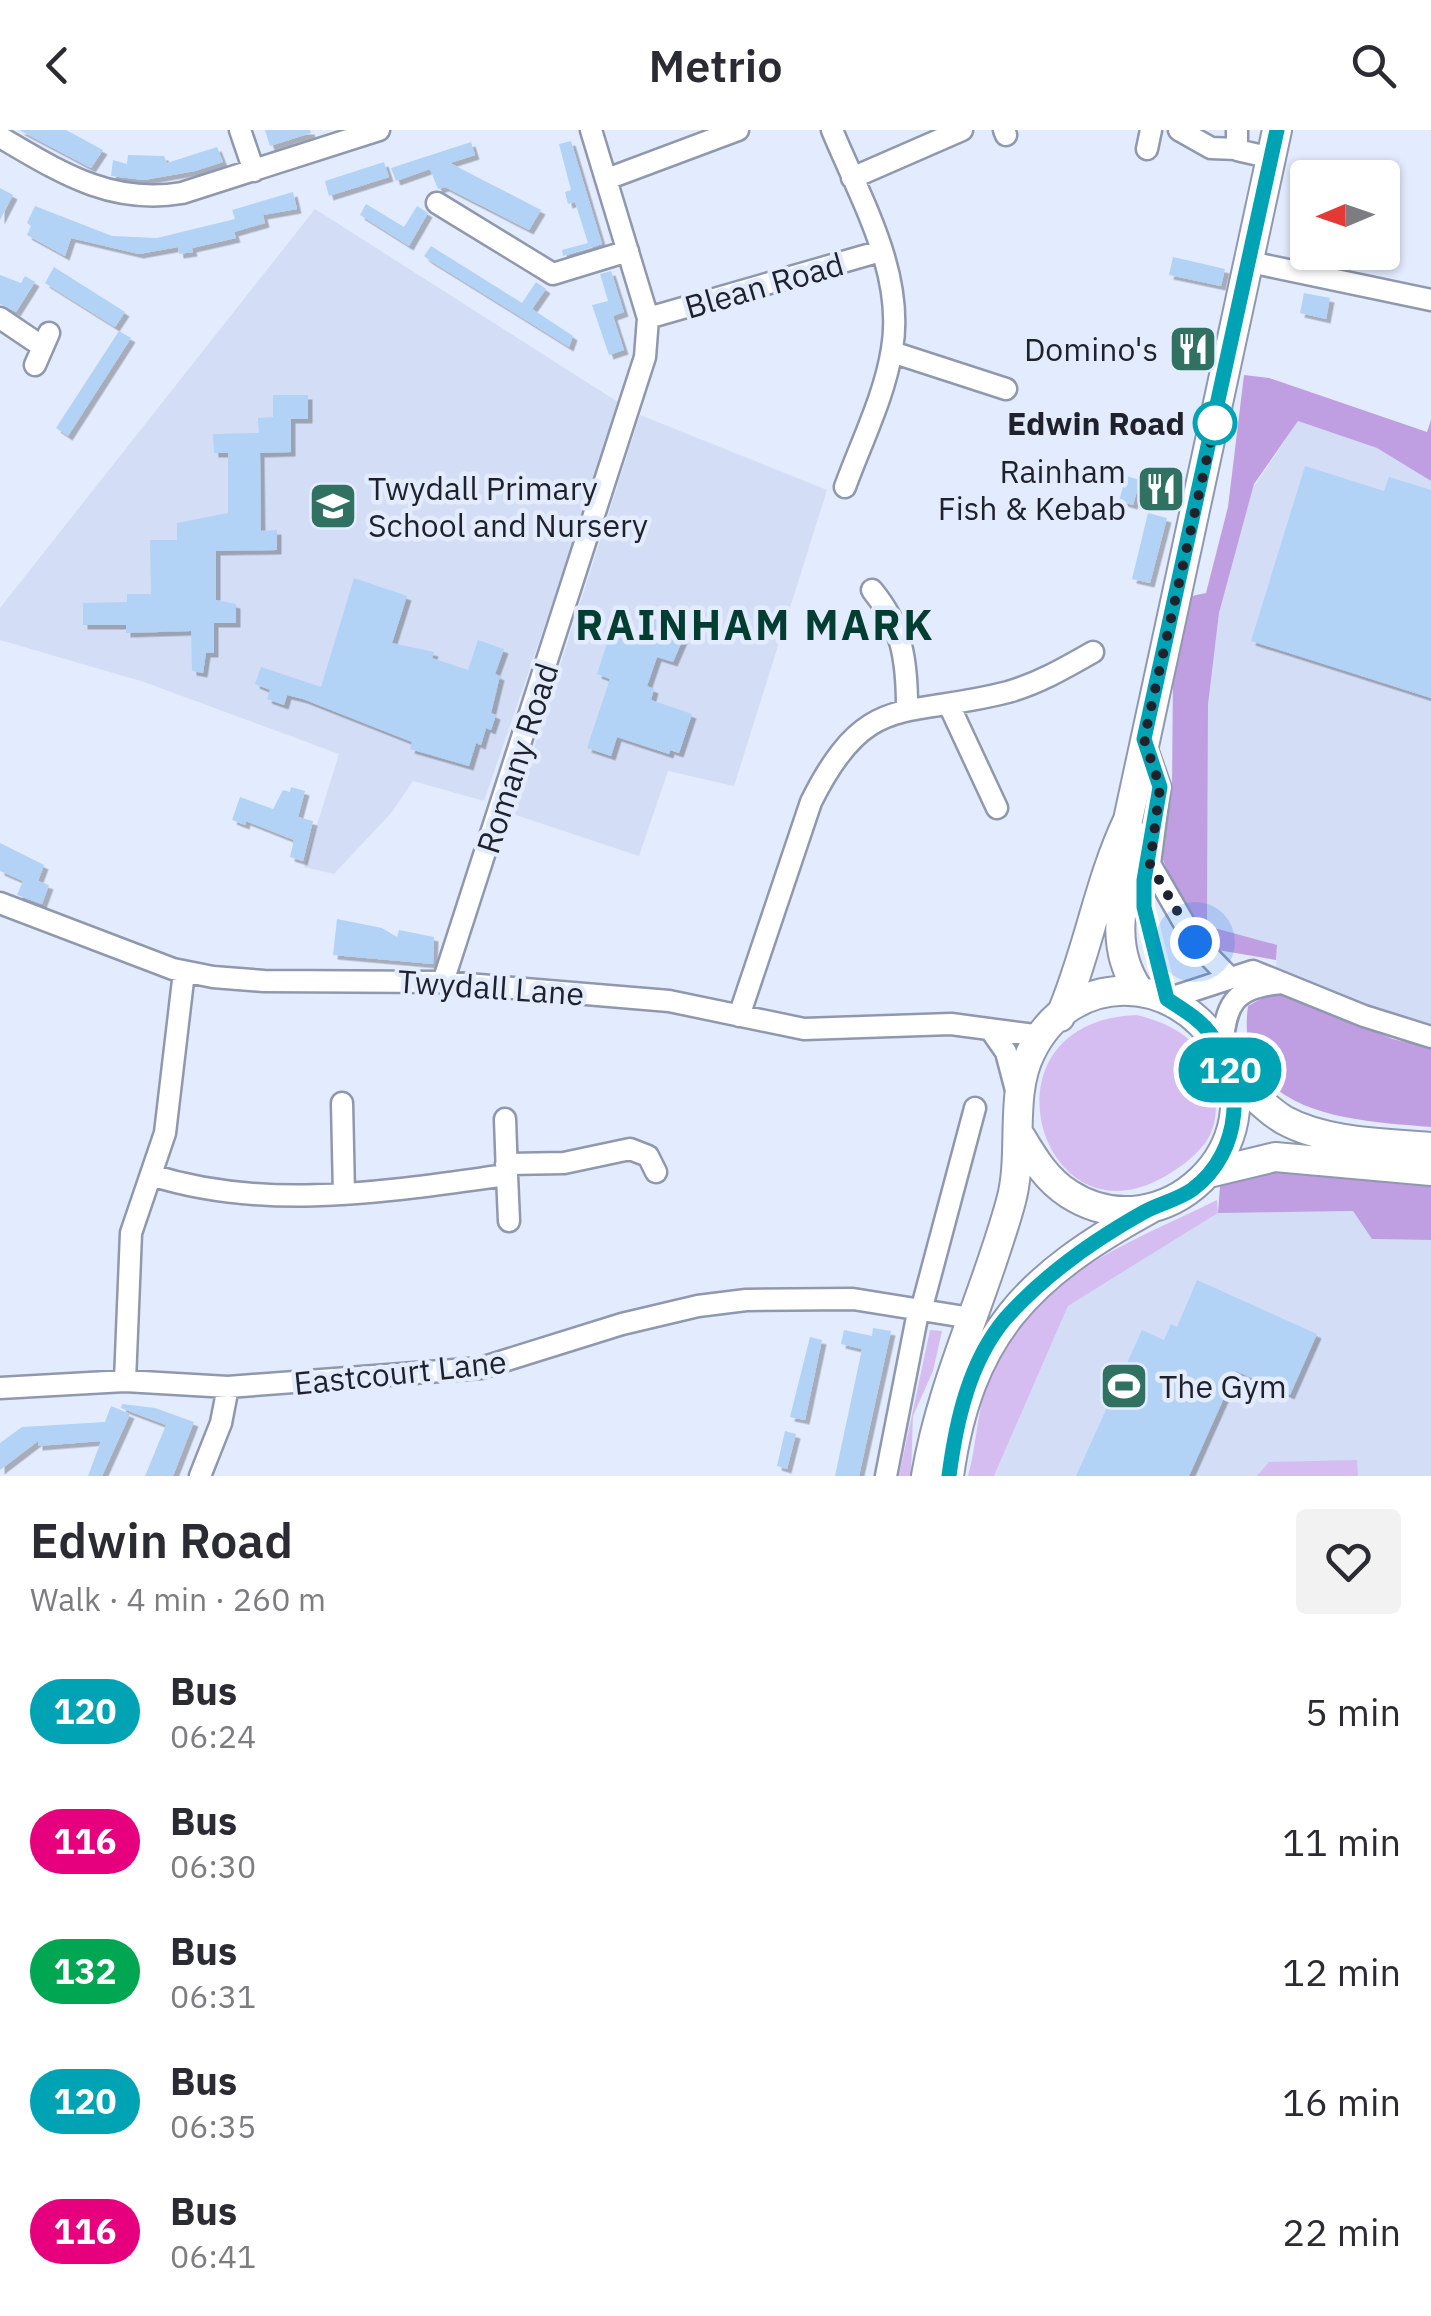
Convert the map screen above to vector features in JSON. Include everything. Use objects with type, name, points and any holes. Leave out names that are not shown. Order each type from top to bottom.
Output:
[{"type":"main road","points":[[926,1476],[941,1408],[1012,1197],[1020,1137],[1019,1100],[1031,1052],[1051,1027],[1080,972],[1113,850],[1128,820],[1275,144]]},
{"type":"main road","points":[[1128,820],[1134,836],[1118,933],[1127,972],[1138,989]]},
{"type":"main road","points":[[1051,1027],[1099,993],[1138,989],[1167,999],[1200,1022],[1227,1062],[1275,1114],[1297,1126],[1336,1136],[1431,1147]]},
{"type":"main road","points":[[1210,1173],[1233,1126],[1227,1062]]},
{"type":"main road","points":[[1020,1137],[1044,1173],[1067,1193],[1104,1207],[1151,1208]]},
{"type":"main road","points":[[949,1476],[968,1388],[1002,1322],[1078,1252],[1151,1208],[1174,1200],[1210,1173],[1276,1157],[1431,1172]]},
{"type":"street","points":[[240,130],[254,170]]},
{"type":"street","points":[[0,138],[77,182],[122,196],[149,198],[182,193],[379,130]]},
{"type":"street","name":"Romany Road","points":[[443,982],[640,377],[648,318],[591,130]]},
{"type":"street","points":[[607,179],[738,130]]},
{"type":"street","points":[[832,130],[891,276],[895,321],[892,352],[845,487]]},
{"type":"street","points":[[852,178],[962,130]]},
{"type":"street","points":[[1179,130],[1211,148],[1237,140],[1275,144]]},
{"type":"street","points":[[437,204],[553,274],[628,251]]},
{"type":"street","name":"Blean Road","points":[[648,318],[881,251]]},
{"type":"street","points":[[1250,262],[1431,300]]},
{"type":"street","points":[[0,318],[42,348]]},
{"type":"street","points":[[892,352],[1006,389]]},
{"type":"street","points":[[872,590],[890,612],[901,636],[907,707]]},
{"type":"street","points":[[739,1016],[810,802],[827,769],[860,730],[907,707],[949,705],[1041,682],[1093,652]]},
{"type":"street","points":[[949,705],[997,808]]},
{"type":"street","points":[[1144,739],[1160,787],[1150,864],[1195,942],[1230,978]]},
{"type":"street","name":"Twydall Lane","points":[[0,903],[184,972],[264,982],[443,982],[668,1002],[804,1029],[950,1024],[992,1032],[1051,1027]]},
{"type":"street","points":[[1167,999],[1253,971],[1364,1016],[1431,1036]]},
{"type":"street","points":[[126,1381],[130,1244],[135,1213],[151,1175],[171,1104],[184,972]]},
{"type":"street","points":[[1227,1062],[1224,1021],[1239,995],[1256,985],[1288,983]]},
{"type":"street","points":[[992,1032],[1006,1052],[1019,1100]]},
{"type":"street","points":[[342,1103],[344,1194]]},
{"type":"street","points":[[886,1476],[920,1307],[974,1108]]},
{"type":"street","points":[[505,1118],[509,1221]]},
{"type":"street","points":[[151,1175],[211,1190],[281,1198],[344,1194],[564,1164],[630,1149],[648,1156],[656,1172]]},
{"type":"street","name":"Eastcourt Lane","points":[[0,1388],[126,1381],[228,1388],[481,1368],[622,1324],[698,1306],[746,1300],[848,1299],[920,1307],[971,1318]]},
{"type":"street","points":[[200,1476],[221,1422],[228,1388]]},
{"type":"shaded area","name":"Twydall Primary School and Nursery","points":[[315,209],[621,404],[484,801],[413,781],[392,812],[334,874],[304,867],[339,754],[144,682],[0,640],[0,608]]},
{"type":"shaded area","points":[[1244,375],[1269,378],[1427,432],[1431,420],[1431,481],[1377,448],[1298,421],[1254,484],[1219,613],[1208,705],[1207,926],[1277,945],[1276,960],[1218,950],[1188,916],[1163,860],[1172,786],[1173,677],[1192,596],[1206,593],[1228,507]]},
{"type":"shaded area","points":[[640,415],[827,490],[734,786],[668,771],[639,856],[513,814]]},
{"type":"shaded area","points":[[1298,421],[1377,448],[1431,481],[1431,1048],[1275,991],[1277,948],[1207,927],[1208,706],[1219,613],[1253,488]]},
{"type":"shaded area","points":[[1275,991],[1393,1039],[1431,1048],[1431,1127],[1335,1115],[1305,1106],[1279,1091],[1259,1070],[1248,1043],[1248,1006]]},
{"type":"shaded area","points":[[1137,1015],[1175,1029],[1195,1047],[1214,1086],[1215,1116],[1206,1142],[1184,1164],[1158,1180],[1116,1191],[1081,1181],[1056,1157],[1042,1123],[1041,1086],[1055,1052],[1086,1026]]},
{"type":"shaded area","points":[[1298,1168],[1431,1185],[1431,1240],[1372,1239],[1353,1211],[1218,1213],[1220,1186],[1271,1170]]},
{"type":"shaded area","points":[[1217,1200],[1218,1213],[1068,1306],[994,1476],[968,1476],[988,1379],[1004,1345],[1026,1315],[1083,1268]]},
{"type":"shaded area","points":[[1353,1211],[1372,1239],[1431,1240],[1431,1476],[994,1476],[1068,1306],[1218,1213]]},
{"type":"shaded area","points":[[930,1330],[942,1331],[933,1371],[913,1416],[911,1476],[899,1476]]},
{"type":"shaded area","points":[[1357,1460],[1358,1476],[1257,1476],[1269,1462]]},
{"type":"building","points":[[19,130],[66,130],[103,150],[91,168]]},
{"type":"building","points":[[265,130],[310,130],[311,133],[270,146]]},
{"type":"building","points":[[571,141],[602,244],[563,256],[562,250],[588,243],[575,202],[568,204],[565,192],[571,190],[559,144]]},
{"type":"building","points":[[471,142],[475,155],[450,163],[541,210],[529,230],[445,187],[438,189],[430,169],[396,181],[391,168]]},
{"type":"building","points":[[217,147],[223,162],[195,171],[144,180],[111,176],[113,160],[127,164],[128,155],[164,156],[167,163]]},
{"type":"building","points":[[384,162],[389,177],[329,196],[325,181]]},
{"type":"building","points":[[0,188],[13,195],[0,220]]},
{"type":"building","points":[[293,192],[297,209],[263,215],[265,223],[234,232],[236,238],[192,248],[193,252],[179,254],[178,247],[139,254],[71,238],[65,256],[27,235],[31,226],[27,223],[35,206],[112,236],[157,238],[235,219],[232,210]]},
{"type":"building","points":[[366,204],[404,227],[417,206],[428,213],[409,246],[360,215]]},
{"type":"building","points":[[431,246],[522,303],[536,282],[546,289],[532,309],[573,336],[569,347],[429,260],[424,256]]},
{"type":"building","points":[[1173,257],[1225,269],[1221,286],[1169,275]]},
{"type":"building","points":[[54,267],[125,312],[115,327],[45,283]]},
{"type":"building","points":[[611,271],[624,312],[613,316],[624,350],[609,355],[592,305],[608,301],[600,274]]},
{"type":"building","points":[[0,275],[21,283],[25,276],[35,282],[16,312],[0,304]]},
{"type":"building","points":[[1304,293],[1330,298],[1326,319],[1300,313]]},
{"type":"building","points":[[119,331],[131,338],[68,436],[56,428]]},
{"type":"building","name":"Domino's","points":[[1185,335],[1206,340],[1200,364],[1180,359]]},
{"type":"building","points":[[273,395],[308,395],[308,419],[291,419],[291,452],[260,453],[261,531],[277,530],[277,550],[216,551],[216,600],[236,604],[236,623],[214,623],[214,653],[206,653],[203,673],[192,671],[191,631],[126,633],[126,625],[83,625],[83,603],[127,602],[127,594],[151,594],[150,540],[177,540],[177,523],[228,513],[228,453],[214,453],[213,434],[259,433],[258,418],[273,417]]},
{"type":"building","points":[[1305,466],[1384,491],[1389,477],[1431,490],[1431,698],[1251,641]]},
{"type":"building","points":[[1153,470],[1177,477],[1174,488],[1150,482]]},
{"type":"building","points":[[1126,476],[1140,480],[1133,505],[1119,501]]},
{"type":"building","points":[[1148,513],[1167,518],[1150,583],[1132,579]]},
{"type":"building","points":[[354,578],[407,596],[392,643],[434,652],[432,658],[468,670],[478,640],[504,649],[495,674],[500,676],[491,713],[496,715],[491,730],[486,728],[481,745],[476,743],[469,766],[410,749],[412,742],[303,699],[287,695],[284,705],[267,699],[270,690],[255,684],[261,667],[321,687]]},
{"type":"building","points":[[644,615],[687,630],[673,662],[657,657],[647,686],[654,689],[651,700],[692,714],[679,753],[670,750],[669,754],[617,737],[611,756],[587,748],[610,679],[597,674],[613,625],[638,633]]},
{"type":"building","points":[[291,787],[305,791],[298,817],[313,821],[303,861],[290,857],[294,840],[246,821],[245,825],[232,820],[240,797],[273,809],[283,790],[290,792]]},
{"type":"building","points":[[0,843],[44,865],[38,881],[49,885],[42,904],[17,895],[23,881],[0,871]]},
{"type":"building","points":[[337,919],[382,928],[397,937],[399,930],[434,937],[433,964],[333,955]]},
{"type":"building","points":[[1197,1280],[1317,1334],[1290,1395],[1236,1371],[1189,1476],[1076,1476],[1142,1330],[1164,1340],[1171,1324],[1177,1327]]},
{"type":"building","points":[[873,1328],[891,1331],[859,1476],[835,1476],[862,1349],[841,1344],[844,1330],[872,1336]]},
{"type":"building","points":[[810,1337],[822,1340],[805,1420],[790,1417]]},
{"type":"building","points":[[122,1404],[155,1408],[194,1422],[173,1476],[145,1476],[166,1425],[121,1408]]},
{"type":"building","points":[[111,1406],[130,1414],[102,1476],[88,1476],[101,1441],[38,1446],[38,1441],[0,1470],[0,1443],[22,1427],[105,1422]]},
{"type":"building","points":[[785,1431],[796,1434],[787,1469],[777,1466]]},
{"type":"bus line","name":"120","points":[[949,1476],[968,1388],[1002,1322],[1078,1252],[1151,1208],[1193,1189],[1210,1173],[1233,1126],[1231,1072],[1211,1034],[1167,999],[1148,932],[1144,886],[1160,787],[1144,739],[1277,130]]},
{"type":"place","name":"Domino's","points":[[1193,349]]},
{"type":"place","name":"Edwin Road","points":[[1215,423]]},
{"type":"place","name":"Rainham Fish & Kebab","points":[[1161,489]]},
{"type":"place","name":"Twydall Primary School and Nursery","points":[[333,506]]},
{"type":"place","name":"The Gym","points":[[1124,1386]]},
{"type":"district","name":"RAINHAM MARK","points":[[755,624]]},
{"type":"route","points":[[1195,942],[1150,864],[1160,787],[1144,739],[1217,413],[1215,423]]}]
